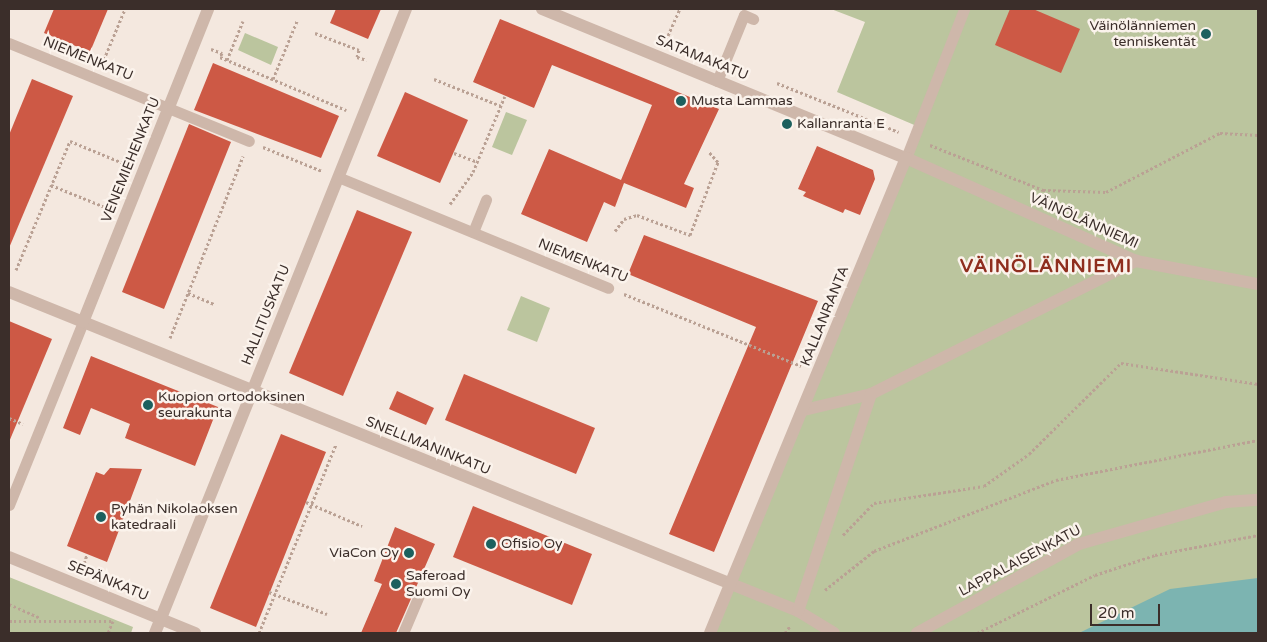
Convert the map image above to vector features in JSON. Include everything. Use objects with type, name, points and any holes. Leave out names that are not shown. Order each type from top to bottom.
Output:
[{"type":"street","name":"VENEMIEHENKATU","points":[[83,322],[208,9]]},
{"type":"street","name":"HALLITUSKATU","points":[[155,633],[406,9]]},
{"type":"street","name":"SATAMAKATU","points":[[542,9],[906,158]]},
{"type":"street","name":"VÄINÖLÄNNIEMI","points":[[906,158],[1136,261],[1258,284]]},
{"type":"street","name":"KALLANRANTA","points":[[710,633],[804,410],[906,158]]},
{"type":"street","points":[[804,410],[871,394],[1136,261]]},
{"type":"street","name":"SNELLMANINKATU","points":[[9,292],[252,392],[798,611],[834,633]]},
{"type":"street","points":[[798,611],[871,394]]},
{"type":"street","name":"LAPPALAISENKATU","points":[[917,633],[1079,544],[1226,502],[1258,500]]},
{"type":"street","name":"SEPÄNKATU","points":[[9,557],[195,633]]},
{"type":"lane","name":"KALLANRANTA","points":[[906,158],[964,9]]},
{"type":"lane","points":[[717,80],[744,15],[753,19]]},
{"type":"lane","name":"NIEMENKATU","points":[[9,43],[249,141]]},
{"type":"lane","name":"NIEMENKATU","points":[[338,178],[608,288]]},
{"type":"lane","points":[[473,232],[486,200]]},
{"type":"lane","points":[[9,505],[83,322]]},
{"type":"lane","points":[[402,633],[420,594]]},
{"type":"path","points":[[101,67],[125,9]]},
{"type":"path","points":[[658,56],[680,9]]},
{"type":"path","points":[[273,79],[297,20]]},
{"type":"path","points":[[227,60],[243,21]]},
{"type":"path","points":[[316,33],[360,50],[357,57],[367,60]]},
{"type":"path","points":[[214,50],[227,60],[347,110]]},
{"type":"path","points":[[434,79],[501,106]]},
{"type":"path","points":[[440,219],[477,162],[505,96]]},
{"type":"path","points":[[914,138],[1043,190],[1106,192],[1220,133],[1258,135]]},
{"type":"path","points":[[16,270],[70,141],[122,163]]},
{"type":"path","points":[[170,338],[249,141],[322,171]]},
{"type":"path","points":[[615,231],[624,219],[637,215],[690,235],[718,162],[709,152]]},
{"type":"path","points":[[454,153],[477,162]]},
{"type":"path","points":[[51,185],[104,207]]},
{"type":"path","name":"NIEMENKATU","points":[[608,288],[818,372]]},
{"type":"path","points":[[188,294],[214,304]]},
{"type":"path","points":[[841,538],[874,503],[984,486],[1029,454],[1121,363],[1258,384]]},
{"type":"path","points":[[9,418],[28,426]]},
{"type":"path","points":[[798,611],[874,551],[1056,480],[1258,440]]},
{"type":"path","points":[[259,633],[336,444]]},
{"type":"path","points":[[306,502],[362,526]]},
{"type":"path","points":[[977,633],[1096,575],[1155,555],[1258,535]]},
{"type":"path","points":[[83,568],[87,554]]},
{"type":"path","points":[[269,592],[327,614]]},
{"type":"path","points":[[9,604],[40,618]]},
{"type":"path","points":[[9,621],[40,618],[114,621],[108,633]]},
{"type":"green space","points":[[831,9],[1258,9],[1258,633],[713,633],[919,127],[837,92],[865,22]]},
{"type":"green space","points":[[245,33],[278,47],[271,65],[238,50]]},
{"type":"green space","points":[[506,112],[527,120],[512,155],[492,147]]},
{"type":"green space","points":[[521,296],[550,308],[537,342],[507,330]]},
{"type":"green space","points":[[9,577],[133,627],[131,633],[9,633]]},
{"type":"water","points":[[1258,578],[1258,633],[1079,633],[1170,589]]},
{"type":"building","points":[[54,9],[108,9],[90,52],[44,33]]},
{"type":"building","points":[[336,9],[381,9],[368,39],[330,23]]},
{"type":"building","points":[[1010,9],[1033,9],[1080,29],[1061,73],[995,45]]},
{"type":"building","points":[[500,19],[719,109],[684,184],[694,188],[686,208],[624,183],[615,207],[604,202],[587,242],[521,214],[549,149],[621,180],[652,105],[552,65],[534,108],[473,82]]},
{"type":"building","points":[[213,63],[339,116],[321,158],[194,110]]},
{"type":"building","points":[[32,79],[73,96],[9,248],[9,135]]},
{"type":"building","points":[[405,92],[468,120],[440,183],[377,156]]},
{"type":"building","points":[[189,124],[231,142],[164,309],[122,292]]},
{"type":"building","points":[[817,146],[873,170],[875,179],[860,215],[845,209],[843,213],[803,196],[806,192],[798,189]]},
{"type":"building","points":[[357,210],[412,232],[343,396],[289,373]]},
{"type":"building","points":[[644,235],[818,301],[714,552],[669,534],[756,327],[628,274]]},
{"type":"building","points":[[9,321],[52,339],[9,442]]},
{"type":"building","points":[[91,356],[218,407],[195,466],[125,438],[130,424],[91,408],[80,435],[63,428]]},
{"type":"building","points":[[464,374],[595,428],[576,474],[445,420]]},
{"type":"building","points":[[397,391],[434,408],[426,425],[389,409]]},
{"type":"building","points":[[281,434],[326,452],[256,627],[210,608]]},
{"type":"building","name":"Pyhän Nikolaoksen katedraali","points":[[110,468],[142,469],[107,562],[67,546],[96,472],[104,475]]},
{"type":"building","points":[[473,506],[592,554],[572,605],[453,557]]},
{"type":"building","points":[[395,527],[435,544],[396,633],[361,633],[382,584],[374,581]]},
{"type":"place","name":"Väinölänniemen tenniskentät","points":[[1206,34]]},
{"type":"place","name":"Musta Lammas","points":[[681,101]]},
{"type":"place","name":"Kallanranta E","points":[[787,124]]},
{"type":"place","name":"Kuopion ortodoksinen seurakunta","points":[[148,405]]},
{"type":"place","name":"Pyhän Nikolaoksen katedraali","points":[[101,517]]},
{"type":"place","name":"Ofisio Oy","points":[[491,544]]},
{"type":"place","name":"ViaCon Oy","points":[[409,553]]},
{"type":"place","name":"Saferoad Suomi Oy","points":[[396,584]]},
{"type":"district","name":"VÄINÖLÄNNIEMI","points":[[1046,267]]}]
